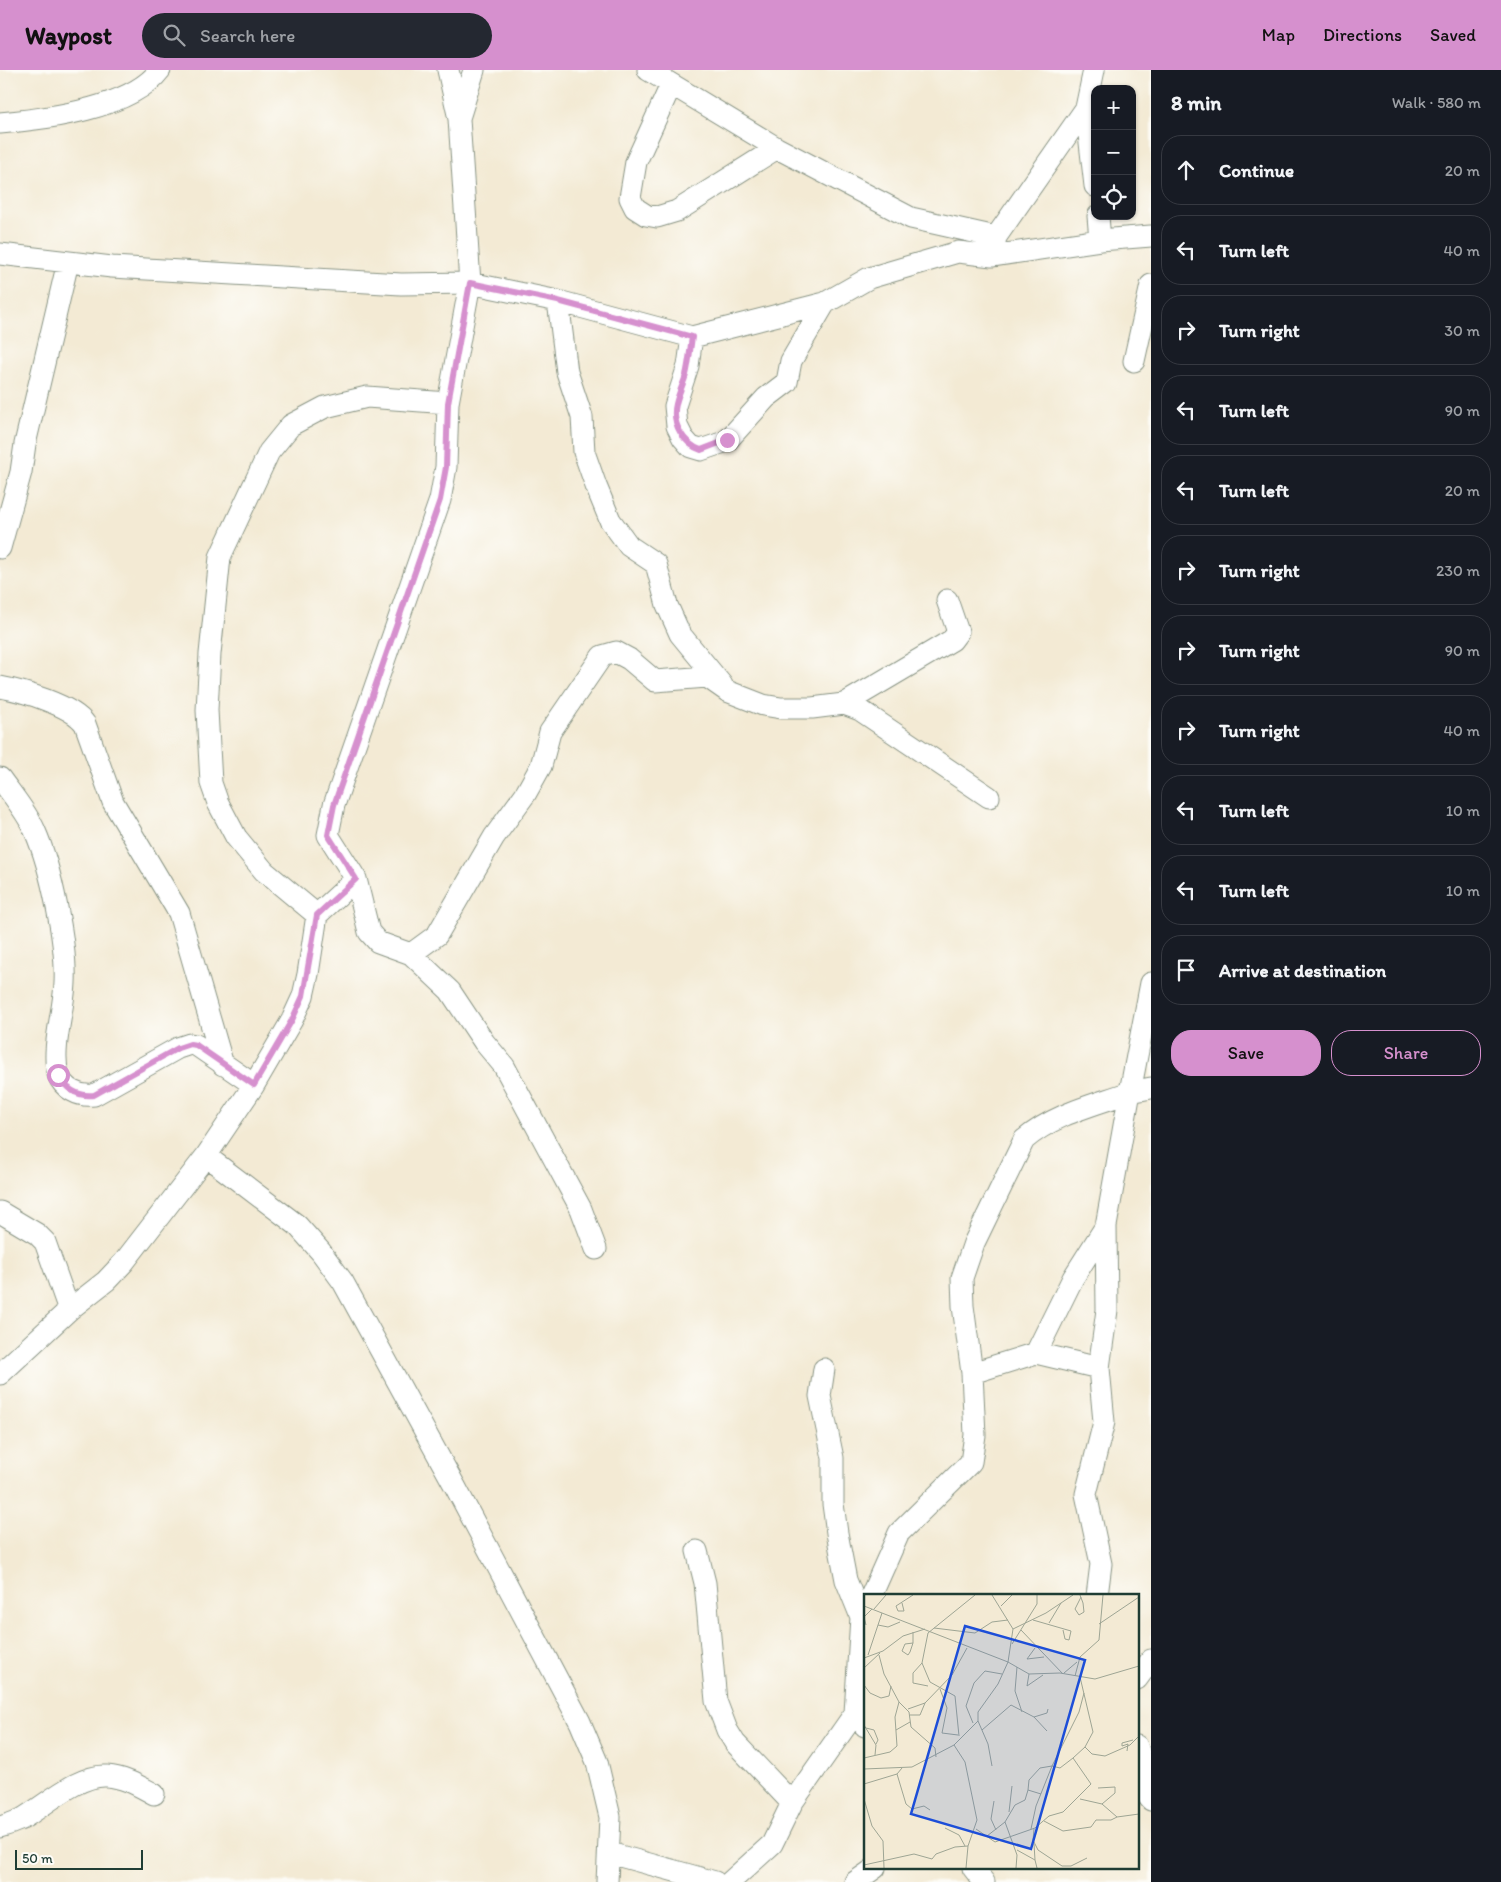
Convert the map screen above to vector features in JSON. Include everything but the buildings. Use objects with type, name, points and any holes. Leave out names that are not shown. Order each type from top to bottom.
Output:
[{"type":"street","points":[[0,122],[62,114],[101,106],[140,87],[160,70]]},
{"type":"street","points":[[448,70],[459,119],[470,283],[448,403],[446,467],[440,500],[334,805],[328,835],[356,879],[369,932],[378,942],[411,954],[450,991],[484,1042],[504,1066],[581,1210],[596,1249]]},
{"type":"street","points":[[459,119],[474,70]]},
{"type":"street","points":[[648,70],[777,148],[912,218],[994,246]]},
{"type":"street","points":[[1094,70],[1086,108],[1094,175]]},
{"type":"street","points":[[671,85],[636,162],[630,198],[635,208],[646,214],[657,216],[677,211],[777,148]]},
{"type":"street","points":[[994,246],[1086,108]]},
{"type":"street","points":[[1098,220],[1100,240]]},
{"type":"street","points":[[0,254],[112,267],[401,284],[470,283],[558,301],[692,337],[825,303],[869,278],[958,252],[994,246],[1151,238]]},
{"type":"street","points":[[0,548],[21,472],[25,444],[68,262]]},
{"type":"street","points":[[1134,361],[1151,285]]},
{"type":"street","points":[[558,301],[567,372],[582,418],[584,452],[610,520],[629,546],[656,564],[667,606],[680,634],[727,691]]},
{"type":"street","points":[[692,337],[688,366],[675,406],[677,426],[683,438],[691,447],[701,450],[727,440],[766,398],[786,382],[791,361],[825,303]]},
{"type":"street","points":[[317,915],[264,871],[236,837],[221,810],[211,783],[207,710],[210,654],[220,557],[269,452],[291,425],[325,408],[366,398],[448,403]]},
{"type":"street","points":[[411,954],[437,935],[494,837],[526,793],[541,766],[550,732],[602,656],[616,652],[629,659],[655,681],[707,677],[727,691],[763,705],[781,708],[812,708],[844,704],[952,640],[958,632],[947,600]]},
{"type":"street","points":[[0,687],[23,692],[56,705],[82,720],[85,724],[113,802],[179,913],[223,1065]]},
{"type":"street","points":[[844,704],[860,710],[989,797]]},
{"type":"street","points":[[0,778],[35,830],[42,848],[59,920],[65,982],[56,1062],[58,1075],[65,1086],[84,1096],[94,1095],[178,1048],[190,1044],[196,1045],[254,1085]]},
{"type":"street","points":[[0,1374],[69,1310],[106,1281],[124,1262],[206,1156],[254,1085],[292,1020],[303,996],[317,915],[356,879]]},
{"type":"street","points":[[1098,1594],[1101,1564],[1086,1494],[1104,1422],[1099,1368],[1107,1310],[1106,1226],[1141,1090],[1151,983]]},
{"type":"street","points":[[872,1594],[899,1533],[971,1462],[975,1435],[972,1373],[963,1306],[962,1278],[974,1243],[1024,1140],[1037,1128],[1056,1118],[1141,1090]]},
{"type":"street","points":[[206,1156],[297,1225],[321,1252],[343,1282],[456,1488],[580,1722],[597,1762],[610,1817],[607,1882]]},
{"type":"street","points":[[0,1212],[37,1234],[45,1242],[69,1310]]},
{"type":"street","points":[[1036,1353],[1073,1278],[1106,1226]]},
{"type":"street","points":[[972,1373],[1036,1353],[1099,1368]]},
{"type":"street","points":[[730,1882],[772,1844],[792,1803],[860,1720],[863,1613],[846,1580],[837,1533],[833,1504],[832,1458],[820,1396],[824,1369]]},
{"type":"street","points":[[697,1551],[705,1582],[716,1701],[721,1716],[735,1743],[792,1803]]},
{"type":"street","points":[[1138,1678],[1151,1660]]},
{"type":"street","points":[[1138,1749],[1144,1766],[1150,1800]]},
{"type":"street","points":[[0,1827],[20,1820],[80,1782],[94,1776],[108,1776],[128,1781],[154,1794]]},
{"type":"street","points":[[609,1853],[715,1882]]},
{"type":"street","points":[[855,1882],[872,1870]]},
{"type":"street","points":[[975,1870],[984,1882]]},
{"type":"route","points":[[58,1075],[65,1086],[74,1092],[84,1096],[94,1095],[178,1048],[190,1044],[196,1045],[254,1085],[292,1020],[303,996],[317,915],[356,879],[328,835],[334,805],[440,500],[446,467],[448,403],[470,283],[504,292],[558,301],[692,337],[688,366],[675,406],[677,426],[683,438],[691,447],[701,450],[714,447],[727,440]]}]
